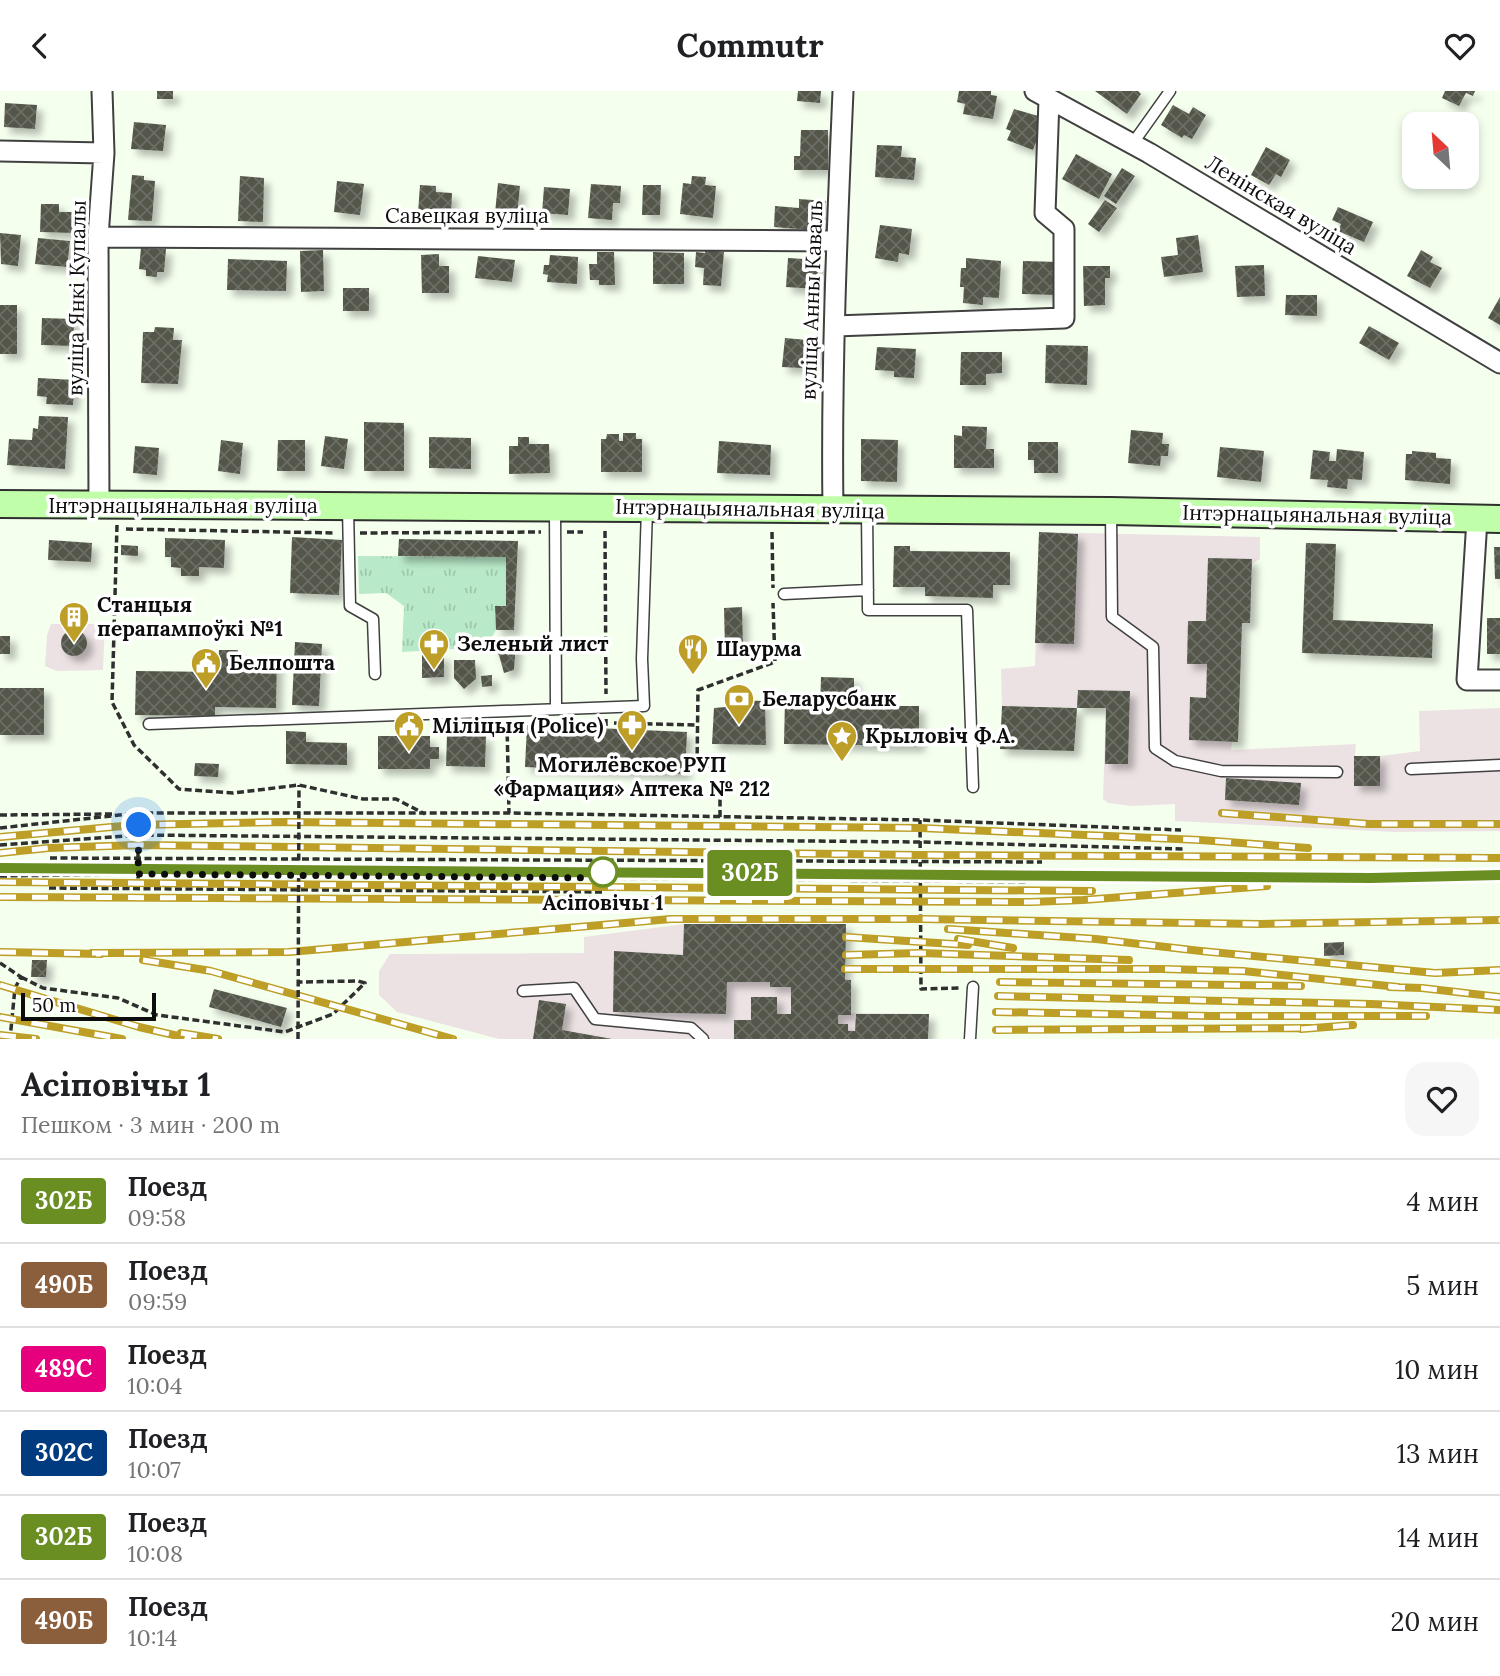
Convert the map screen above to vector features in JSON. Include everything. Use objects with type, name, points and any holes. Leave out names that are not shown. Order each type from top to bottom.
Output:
[{"type":"street","name":"вуліца Янкі Купалы","points":[[102,91],[104,153],[98,237],[111,513]]},
{"type":"street","name":"вуліца Анны Каваль","points":[[833,510],[831,417],[844,91]]},
{"type":"street","points":[[835,326],[1065,318],[1064,229],[1045,213],[1042,95]]},
{"type":"street","name":"Ленінская вуліца","points":[[1042,95],[1133,143],[1500,363]]},
{"type":"street","points":[[0,151],[104,153]]},
{"type":"street","name":"Савецкая вуліца","points":[[98,237],[836,241]]},
{"type":"street","name":"Інтэрнацыянальная вуліца","points":[[0,504],[111,513],[348,520],[555,520],[647,508],[1111,511],[1489,519]]},
{"type":"street","points":[[1489,519],[1467,680],[1500,680]]},
{"type":"lane","points":[[1133,143],[1170,91]]},
{"type":"lane","points":[[149,724],[644,706],[642,659],[647,508]]},
{"type":"lane","points":[[867,510],[868,610],[967,610],[974,787]]},
{"type":"lane","points":[[1111,511],[1112,617],[1153,647],[1156,748],[1175,761],[1222,771],[1337,772]]},
{"type":"lane","points":[[348,520],[350,606],[373,619],[375,674]]},
{"type":"lane","points":[[555,520],[556,708]]},
{"type":"lane","points":[[783,594],[868,590]]},
{"type":"lane","points":[[1411,769],[1500,765]]},
{"type":"lane","points":[[970,1039],[973,987]]},
{"type":"lane","points":[[523,991],[574,988],[595,1019],[691,1028],[703,1039]]},
{"type":"path","points":[[425,814],[396,799],[363,799],[299,785],[233,793],[179,789],[134,745],[111,702],[111,513],[348,520],[555,520],[592,531]]},
{"type":"path","points":[[605,531],[606,729]]},
{"type":"path","points":[[720,817],[720,769],[697,768],[698,690],[775,661],[772,532],[760,532]]},
{"type":"path","points":[[506,710],[509,813]]},
{"type":"path","points":[[298,1039],[299,785]]},
{"type":"path","points":[[0,828],[138,813]]},
{"type":"path","points":[[138,813],[138,889]]},
{"type":"path","points":[[0,815],[509,813],[920,820],[1181,830]]},
{"type":"path","points":[[920,820],[920,989],[973,987]]},
{"type":"path","points":[[0,845],[139,835],[919,842],[1185,849]]},
{"type":"path","points":[[50,858],[1042,862]]},
{"type":"path","points":[[0,876],[138,874],[1029,881]]},
{"type":"path","points":[[49,888],[605,892]]},
{"type":"path","points":[[0,963],[43,988],[118,997],[157,1015],[285,1032],[333,1014],[365,983],[299,982]]},
{"type":"path","points":[[10,1039],[15,988],[21,977]]},
{"type":"shaded area","points":[[1039,532],[1260,537],[1260,559],[1252,564],[1250,623],[1242,623],[1238,742],[1232,742],[1231,750],[1356,744],[1355,756],[1420,751],[1419,711],[1500,708],[1500,831],[1394,832],[1175,821],[1175,804],[1132,806],[1108,803],[1103,799],[1106,708],[1002,706],[1001,669],[1035,666]]},
{"type":"shaded area","points":[[51,624],[105,624],[103,670],[57,671],[45,666],[47,635]]},
{"type":"shaded area","points":[[684,924],[846,924],[845,979],[851,980],[851,1013],[929,1014],[928,1039],[499,1039],[397,1012],[379,995],[379,971],[390,954],[584,953],[584,937]]},
{"type":"green space","points":[[358,556],[506,557],[506,606],[495,606],[496,630],[486,647],[402,652],[404,606],[386,593],[359,594]]},
{"type":"building","points":[[157,91],[173,91],[173,99],[157,99]]},
{"type":"building","points":[[798,91],[821,91],[820,103],[797,101]]},
{"type":"building","points":[[959,91],[991,91],[991,95],[997,96],[993,119],[963,114],[965,104],[957,102]]},
{"type":"building","points":[[1095,91],[1138,91],[1141,94],[1127,114]]},
{"type":"building","points":[[1445,91],[1475,91],[1473,96],[1466,93],[1459,106],[1442,98]]},
{"type":"building","points":[[5,103],[37,105],[35,129],[4,127]]},
{"type":"building","points":[[1173,105],[1189,114],[1193,107],[1206,115],[1192,139],[1184,135],[1182,138],[1161,125]]},
{"type":"building","points":[[1014,109],[1045,118],[1033,150],[1007,140],[1011,131],[1006,129]]},
{"type":"building","points":[[134,122],[166,125],[163,151],[131,149]]},
{"type":"building","points":[[801,130],[828,130],[828,170],[794,170],[794,156],[800,156]]},
{"type":"building","points":[[877,145],[902,146],[901,157],[916,158],[914,180],[875,177]]},
{"type":"building","points":[[1266,147],[1290,160],[1281,177],[1276,174],[1269,185],[1251,175]]},
{"type":"building","points":[[1076,154],[1112,174],[1099,199],[1062,179]]},
{"type":"building","points":[[1122,168],[1135,176],[1116,204],[1104,196]]},
{"type":"building","points":[[132,175],[155,181],[152,221],[128,220]]},
{"type":"building","points":[[240,176],[264,178],[263,222],[238,221]]},
{"type":"building","points":[[692,176],[706,177],[705,185],[716,186],[713,218],[680,214],[683,183],[691,184]]},
{"type":"building","points":[[337,181],[364,184],[360,215],[334,212]]},
{"type":"building","points":[[498,183],[520,186],[517,215],[495,213]]},
{"type":"building","points":[[591,184],[621,186],[620,203],[613,203],[612,220],[588,218]]},
{"type":"building","points":[[420,185],[436,186],[436,192],[452,193],[451,215],[418,213]]},
{"type":"building","points":[[643,185],[661,185],[660,215],[642,215]]},
{"type":"building","points":[[544,187],[570,189],[568,215],[542,213]]},
{"type":"building","points":[[799,199],[826,201],[824,231],[774,227],[775,206],[799,208]]},
{"type":"building","points":[[1105,200],[1117,208],[1099,232],[1088,224]]},
{"type":"building","points":[[41,204],[59,204],[59,212],[74,212],[74,233],[40,232]]},
{"type":"building","points":[[1338,207],[1373,222],[1364,242],[1338,231],[1341,224],[1332,220]]},
{"type":"building","points":[[880,225],[912,229],[909,255],[899,253],[898,262],[875,258]]},
{"type":"building","points":[[0,233],[21,235],[18,266],[1,264]]},
{"type":"building","points":[[1198,235],[1203,272],[1164,277],[1161,257],[1178,255],[1176,238]]},
{"type":"building","points":[[38,238],[70,241],[67,267],[35,264]]},
{"type":"building","points":[[141,248],[166,249],[164,272],[157,272],[157,277],[146,276],[146,270],[139,269]]},
{"type":"building","points":[[323,250],[324,291],[301,292],[300,251]]},
{"type":"building","points":[[705,250],[724,252],[721,286],[703,285],[704,268],[695,267],[696,252],[705,253]]},
{"type":"building","points":[[1421,250],[1433,257],[1430,262],[1442,268],[1430,288],[1407,276]]},
{"type":"building","points":[[597,252],[614,252],[615,285],[599,285],[599,280],[590,280],[589,264],[597,264]]},
{"type":"building","points":[[653,252],[684,253],[684,284],[653,284]]},
{"type":"building","points":[[439,254],[439,266],[449,266],[449,293],[422,293],[421,255]]},
{"type":"building","points":[[550,255],[578,257],[577,284],[547,282],[548,275],[543,274],[544,265],[549,265]]},
{"type":"building","points":[[478,256],[515,260],[512,282],[475,278]]},
{"type":"building","points":[[788,258],[819,260],[817,289],[786,287]]},
{"type":"building","points":[[966,258],[1001,261],[999,298],[983,297],[983,305],[963,303],[961,268],[966,268]]},
{"type":"building","points":[[228,259],[287,261],[286,291],[227,290]]},
{"type":"building","points":[[1023,261],[1059,262],[1058,295],[1022,294]]},
{"type":"building","points":[[1264,265],[1265,296],[1237,297],[1235,266]]},
{"type":"building","points":[[1083,266],[1110,266],[1110,278],[1105,278],[1105,305],[1084,306]]},
{"type":"building","points":[[343,288],[369,288],[369,311],[343,311]]},
{"type":"building","points":[[1286,295],[1317,295],[1317,316],[1285,315]]},
{"type":"building","points":[[1500,297],[1500,325],[1488,318]]},
{"type":"building","points":[[0,305],[17,305],[17,354],[0,354]]},
{"type":"building","points":[[42,318],[74,319],[73,346],[41,345]]},
{"type":"building","points":[[1369,326],[1399,343],[1389,360],[1359,343]]},
{"type":"building","points":[[155,327],[174,328],[173,340],[182,340],[178,384],[141,383],[143,332],[154,332]]},
{"type":"building","points":[[785,338],[818,341],[817,361],[803,359],[802,368],[782,367]]},
{"type":"building","points":[[1046,345],[1088,346],[1087,385],[1045,383]]},
{"type":"building","points":[[877,347],[916,349],[914,378],[894,377],[894,371],[875,370]]},
{"type":"building","points":[[961,352],[1002,352],[1002,373],[986,374],[986,385],[960,385]]},
{"type":"building","points":[[38,378],[75,380],[73,405],[46,404],[47,397],[37,396]]},
{"type":"building","points":[[39,416],[68,417],[65,469],[7,465],[9,439],[32,440],[33,428],[38,429]]},
{"type":"building","points":[[364,422],[404,423],[404,471],[364,471]]},
{"type":"building","points":[[962,426],[987,427],[986,449],[994,449],[994,468],[954,468],[954,435],[962,436]]},
{"type":"building","points":[[1131,430],[1163,433],[1162,444],[1169,444],[1168,456],[1161,456],[1160,466],[1128,463]]},
{"type":"building","points":[[623,433],[636,433],[636,439],[642,439],[642,472],[601,472],[601,439],[606,439],[607,434],[619,434],[619,441],[623,441]]},
{"type":"building","points":[[325,436],[348,439],[344,469],[321,466]]},
{"type":"building","points":[[429,437],[471,438],[471,469],[429,468]]},
{"type":"building","points":[[518,437],[529,437],[529,444],[549,444],[550,473],[509,474],[509,446],[518,446]]},
{"type":"building","points":[[861,439],[898,440],[897,482],[861,481]]},
{"type":"building","points":[[221,440],[243,443],[240,474],[218,471]]},
{"type":"building","points":[[278,440],[305,440],[305,471],[277,471]]},
{"type":"building","points":[[719,441],[771,445],[770,475],[717,473]]},
{"type":"building","points":[[1028,442],[1058,442],[1058,473],[1034,473],[1034,460],[1028,460]]},
{"type":"building","points":[[135,446],[159,448],[157,475],[133,473]]},
{"type":"building","points":[[1220,447],[1264,451],[1261,482],[1217,477]]},
{"type":"building","points":[[1337,449],[1364,452],[1362,480],[1348,479],[1347,489],[1327,487],[1328,480],[1310,479],[1313,450],[1330,452],[1329,461],[1336,461]]},
{"type":"building","points":[[1412,451],[1436,453],[1436,458],[1451,459],[1450,484],[1405,480],[1406,454],[1412,454]]},
{"type":"building","points":[[1039,532],[1078,534],[1074,644],[1035,643]]},
{"type":"building","points":[[292,537],[342,540],[339,595],[290,593]]},
{"type":"building","points":[[165,538],[225,540],[224,568],[199,567],[199,576],[181,576],[181,568],[171,567],[171,557],[165,557]]},
{"type":"building","points":[[399,539],[518,541],[514,630],[496,630],[495,606],[506,606],[506,557],[398,556]]},
{"type":"building","points":[[49,540],[92,543],[91,562],[48,560]]},
{"type":"building","points":[[1306,543],[1336,544],[1333,620],[1433,624],[1432,658],[1302,653]]},
{"type":"building","points":[[121,545],[138,546],[138,556],[121,555]]},
{"type":"building","points":[[894,546],[910,546],[910,551],[1010,552],[1010,585],[993,585],[993,598],[925,596],[925,587],[893,587]]},
{"type":"building","points":[[1494,547],[1500,547],[1500,579],[1495,579]]},
{"type":"building","points":[[1208,558],[1252,559],[1250,623],[1242,623],[1238,742],[1189,740],[1190,697],[1206,698],[1207,664],[1187,664],[1188,621],[1206,621]]},
{"type":"building","points":[[742,607],[743,649],[725,649],[724,608]]},
{"type":"building","points":[[1487,618],[1500,618],[1500,654],[1487,654]]},
{"type":"building","name":"Станцыя перапампоўкі №1","points":[[74,630],[83,634],[87,643],[83,652],[74,656],[65,652],[61,643],[65,634]]},
{"type":"building","points":[[0,636],[10,636],[10,654],[0,654]]},
{"type":"building","points":[[516,641],[514,670],[504,673],[499,655],[494,650],[494,642]]},
{"type":"building","points":[[295,642],[322,644],[319,706],[292,705]]},
{"type":"building","name":"Белпошта","points":[[219,650],[238,650],[238,657],[277,658],[276,708],[215,707],[215,716],[135,715],[136,671],[218,672]]},
{"type":"building","points":[[422,655],[444,655],[444,677],[422,678]]},
{"type":"building","points":[[454,660],[475,660],[476,679],[464,689],[454,678]]},
{"type":"building","points":[[492,675],[492,686],[482,687],[481,676]]},
{"type":"building","points":[[821,677],[854,678],[854,706],[919,706],[919,746],[784,744],[785,700],[812,701],[812,710],[820,710]]},
{"type":"building","points":[[0,688],[44,688],[44,735],[0,735]]},
{"type":"building","points":[[1078,690],[1130,691],[1128,764],[1105,764],[1106,708],[1077,708]]},
{"type":"building","name":"Беларусбанк","points":[[727,700],[765,701],[766,745],[712,744],[714,708],[726,707]]},
{"type":"building","points":[[1002,706],[1077,708],[1074,751],[1000,749]]},
{"type":"building","points":[[527,725],[687,732],[685,774],[525,767]]},
{"type":"building","points":[[286,731],[306,732],[306,742],[347,743],[347,765],[286,764]]},
{"type":"building","points":[[447,735],[486,736],[485,767],[446,766]]},
{"type":"building","name":"Міліцыя (Police)","points":[[378,736],[430,736],[430,747],[439,747],[439,759],[430,759],[430,769],[378,769]]},
{"type":"building","points":[[1354,756],[1380,756],[1380,786],[1354,786]]},
{"type":"building","points":[[195,763],[219,764],[218,777],[194,776]]},
{"type":"building","points":[[1226,778],[1301,783],[1299,805],[1225,800]]},
{"type":"building","points":[[684,924],[846,924],[845,980],[851,980],[851,1015],[838,1015],[838,1024],[848,1024],[848,1031],[855,1031],[856,1014],[929,1014],[928,1039],[734,1039],[734,1020],[751,1020],[751,997],[777,997],[777,1014],[791,1014],[791,987],[770,987],[770,982],[727,982],[726,1014],[613,1012],[614,951],[683,955]]},
{"type":"building","points":[[1344,942],[1344,955],[1324,956],[1324,943]]},
{"type":"building","points":[[32,960],[47,960],[46,977],[31,977]]},
{"type":"building","points":[[214,989],[287,1008],[281,1027],[209,1007]]},
{"type":"building","points":[[539,1000],[566,1004],[562,1030],[612,1039],[533,1039]]},
{"type":"railway","points":[[1222,813],[1369,824],[1500,824]]},
{"type":"railway","points":[[0,837],[134,825],[285,822],[920,828],[1200,840],[1308,848]]},
{"type":"railway","points":[[0,853],[48,848],[139,845],[919,855],[1500,858]]},
{"type":"railway","points":[[0,868],[1372,878],[1500,875]]},
{"type":"railway","points":[[0,882],[1092,891]]},
{"type":"railway","points":[[0,897],[1031,902],[1267,886]]},
{"type":"railway","points":[[92,953],[289,952],[671,919],[920,919],[1260,924],[1500,920]]},
{"type":"railway","points":[[948,929],[1096,939],[1435,973],[1500,970]]},
{"type":"railway","points":[[846,937],[968,945]]},
{"type":"railway","points":[[958,939],[1013,948]]},
{"type":"railway","points":[[0,952],[101,954]]},
{"type":"railway","points":[[846,955],[920,953],[1129,960]]},
{"type":"railway","points":[[143,960],[211,971],[453,1039]]},
{"type":"railway","points":[[845,969],[1243,971],[1398,987]]},
{"type":"railway","points":[[1000,982],[1301,986]]},
{"type":"railway","points":[[0,985],[139,1027],[191,1039]]},
{"type":"railway","points":[[1389,987],[1500,997]]},
{"type":"railway","points":[[998,996],[1371,1004],[1500,1010]]},
{"type":"railway","points":[[996,1012],[1426,1016]]},
{"type":"railway","points":[[0,1017],[122,1039]]},
{"type":"railway","points":[[1301,1029],[1353,1025]]},
{"type":"railway","points":[[996,1030],[1311,1028]]},
{"type":"railway","points":[[181,1033],[218,1039]]},
{"type":"railway","points":[[0,1035],[36,1039]]},
{"type":"train","name":"302Б","points":[[0,868],[1371,878],[1500,875]]},
{"type":"place","name":"Станцыя перапампоўкі №1","points":[[74,644]]},
{"type":"place","name":"Зеленый лист","points":[[434,671]]},
{"type":"place","name":"Шаурма","points":[[693,676]]},
{"type":"place","name":"Белпошта","points":[[206,690]]},
{"type":"place","name":"Беларусбанк","points":[[739,726]]},
{"type":"place","name":"Могилёвское РУП «Фармация» Аптека № 212","points":[[632,752]]},
{"type":"place","name":"Міліцыя (Police)","points":[[409,753]]},
{"type":"place","name":"Крыловіч Ф.А.","points":[[842,763]]},
{"type":"place","name":"Асіповічы 1","points":[[603,872]]},
{"type":"route","points":[[139,825],[138,874],[612,878],[603,872]]}]
